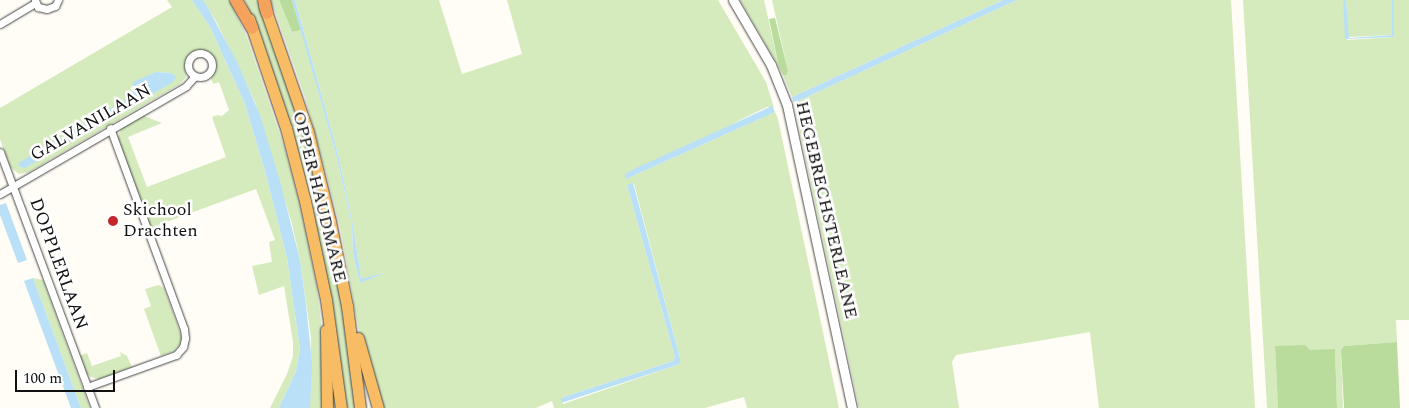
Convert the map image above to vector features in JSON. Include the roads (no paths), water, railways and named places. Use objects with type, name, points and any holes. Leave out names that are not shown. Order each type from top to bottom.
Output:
[{"type":"highway","points":[[236,0],[252,28]]},
{"type":"highway","name":"OPPER HAUDMARE","points":[[241,0],[286,128],[315,239],[326,300],[330,345]]},
{"type":"highway","name":"OPPER HAUDMARE","points":[[264,4],[308,132],[330,221],[355,339],[360,408]]},
{"type":"highway","points":[[355,339],[378,408]]},
{"type":"highway","points":[[327,408],[330,345]]},
{"type":"highway","points":[[330,345],[341,408]]},
{"type":"street","points":[[0,24],[35,2],[46,9],[54,6],[58,0]]},
{"type":"street","name":"HEGEBRECHSTERLEANE","points":[[733,0],[771,64],[787,105],[852,408]]},
{"type":"street","name":"GALVANILAAN","points":[[0,194],[110,128],[186,86],[195,76]]},
{"type":"street","points":[[88,387],[176,355],[183,347],[185,338],[184,329],[110,128]]},
{"type":"street","name":"DOPPLERLAAN","points":[[0,152],[95,408]]},
{"type":"water","points":[[192,0],[203,0],[238,64],[260,115],[280,181],[300,260],[306,304],[312,363],[310,408],[279,408],[296,371],[300,349],[287,258],[266,175],[245,104],[210,27]]},
{"type":"water","points":[[292,0],[295,0],[338,154],[353,225],[361,279],[387,272],[360,283],[353,254],[352,225],[336,154]]},
{"type":"water","points":[[1003,0],[1017,0],[794,103],[792,97]]},
{"type":"water","points":[[1343,0],[1346,0],[1349,38],[1392,35],[1392,0],[1394,0],[1394,37],[1345,39]]},
{"type":"water","points":[[156,72],[171,73],[176,77],[173,82],[25,168],[18,166],[20,162],[132,96],[133,82]]},
{"type":"water","points":[[772,106],[775,112],[626,179],[625,177],[625,174],[636,168]]},
{"type":"water","points":[[633,183],[680,358],[680,364],[561,403],[561,398],[673,361],[675,357],[627,185]]},
{"type":"water","points":[[6,203],[27,260],[18,263],[0,215],[0,205]]},
{"type":"water","points":[[33,278],[81,408],[71,408],[24,281]]},
{"type":"place","name":"Skichool Drachten","points":[[113,221]]}]
